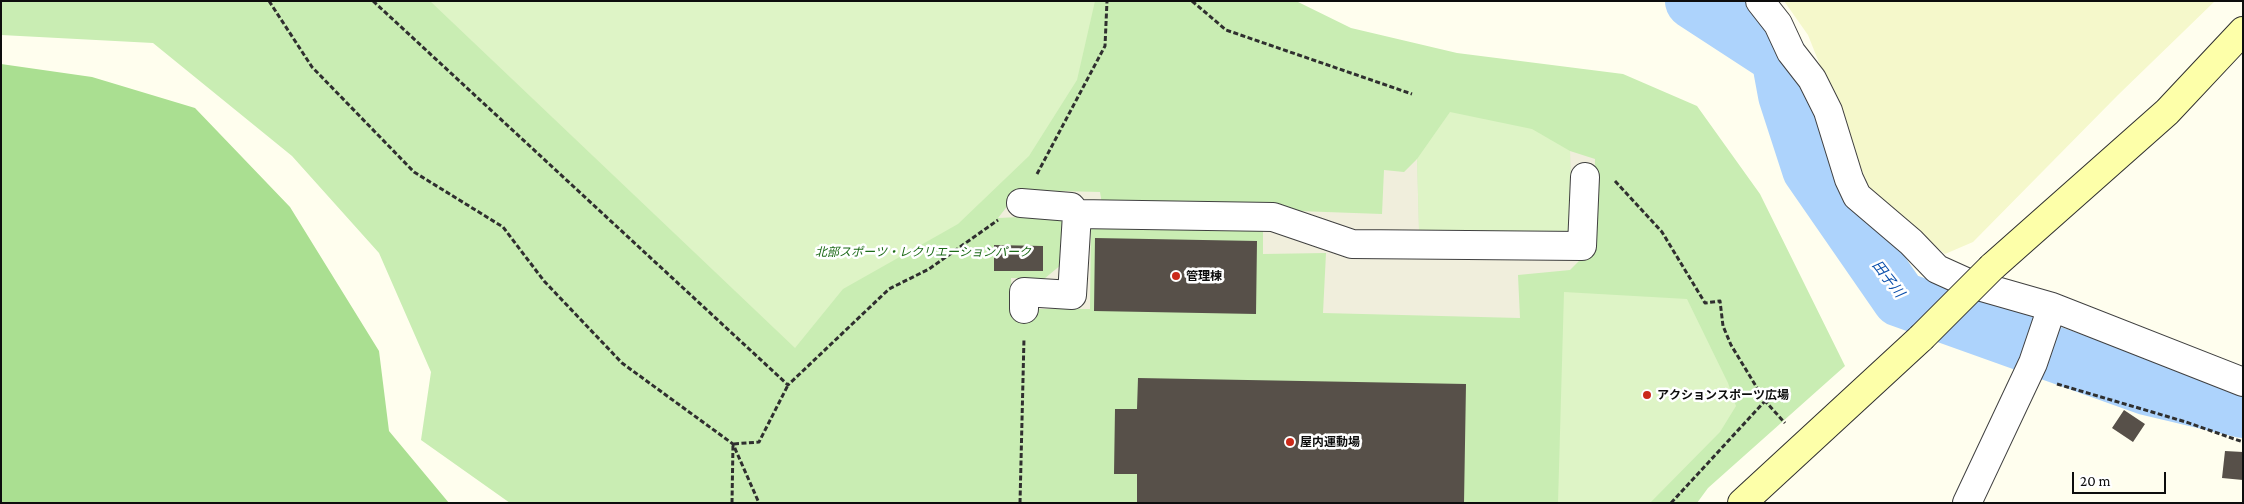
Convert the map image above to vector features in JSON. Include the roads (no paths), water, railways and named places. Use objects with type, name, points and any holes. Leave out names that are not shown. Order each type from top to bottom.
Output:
[{"type":"street","points":[[1760,1],[1778,24],[1791,52],[1812,79],[1828,111],[1849,179],[1857,196],[1910,242],[1936,269],[1968,283],[2052,307],[2243,382]]},
{"type":"street","points":[[1742,503],[1921,338],[1992,267],[2167,112],[2243,31]]},
{"type":"street","points":[[1021,203],[1071,207],[1078,214],[1273,217],[1352,244],[1582,246],[1585,176]]},
{"type":"street","points":[[1024,309],[1024,292],[1072,295],[1078,214]]},
{"type":"street","points":[[1968,503],[2030,369],[2052,307]]},
{"type":"waterway","name":"田子川","points":[[1693,1],[1779,57],[1786,95],[1810,169],[1900,299],[2146,387],[2243,410]]},
{"type":"place","name":"管理棟","points":[[1176,276]]},
{"type":"place","name":"アクションスポーツ広場","points":[[1647,395]]},
{"type":"place","name":"屋内運動場","points":[[1290,442]]},
{"type":"park label","name":"北部スポーツ・レクリエーションパーク","points":[[923,252]]}]
